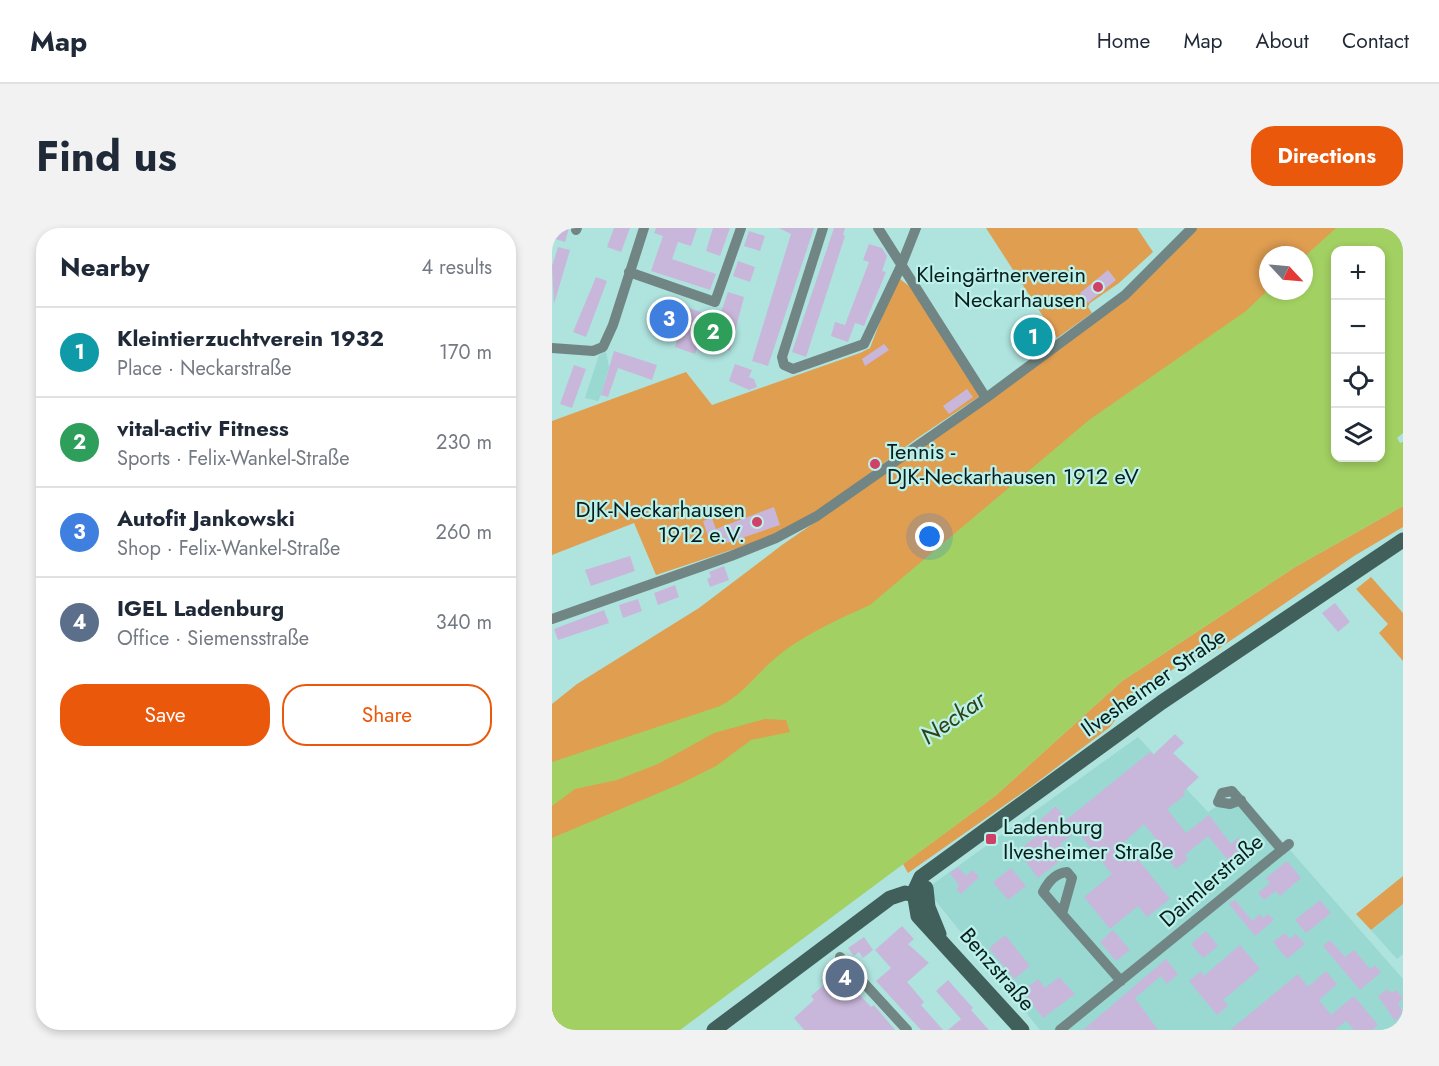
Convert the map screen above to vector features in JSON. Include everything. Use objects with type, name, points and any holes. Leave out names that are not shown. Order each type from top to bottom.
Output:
[{"type":"main road","name":"Ilvesheimer Straße","points":[[918,897],[918,881],[933,868],[1162,702],[1403,540]]},
{"type":"main road","points":[[714,1030],[878,909],[918,897]]},
{"type":"main road","name":"Benzstraße","points":[[918,897],[922,922],[940,937],[1022,1030]]},
{"type":"street","points":[[552,348],[593,351],[603,347],[644,228]]},
{"type":"street","points":[[629,273],[715,302],[741,228]]},
{"type":"street","points":[[823,228],[782,357],[784,365],[793,369],[864,344],[901,266],[916,228]]},
{"type":"street","points":[[878,228],[986,398]]},
{"type":"street","points":[[552,619],[776,538],[817,516],[986,398],[1125,295],[1192,228]]},
{"type":"street","name":"Daimlerstraße","points":[[1060,1030],[1285,847],[1241,800]]},
{"type":"street","points":[[1062,914],[1121,981]]},
{"type":"street","points":[[840,957],[907,1030]]},
{"type":"street","points":[[1396,1030],[1403,1024]]},
{"type":"shaded area","points":[[986,228],[1137,228],[1153,252],[1119,283],[1090,303],[1088,307],[1092,313],[1057,338]]},
{"type":"shaded area","points":[[1197,228],[1403,228],[1384,246],[1331,246],[1331,381],[552,1030],[552,704],[577,684],[699,608],[782,545],[862,490],[1166,261]]},
{"type":"shaded area","points":[[900,279],[909,286],[983,394],[916,439],[813,516],[780,534],[656,575],[634,523],[552,555],[552,421],[686,372],[712,405],[860,353],[870,348],[895,283]]},
{"type":"shaded area","points":[[606,352],[609,367],[601,395],[598,401],[585,398],[599,355]]},
{"type":"shaded area","points":[[1403,506],[1403,527],[1354,556],[1208,656],[1180,664],[1127,703],[1110,727],[1032,786],[908,873],[903,864],[995,796],[1122,681],[1295,567]]},
{"type":"shaded area","points":[[1371,577],[1403,613],[1403,661],[1379,633],[1388,624],[1356,589]]},
{"type":"shaded area","points":[[1138,737],[1208,812],[1239,792],[1403,979],[1403,1030],[1040,1030],[926,889]]},
{"type":"shaded area","points":[[1403,876],[1403,904],[1371,930],[1356,914]]},
{"type":"shaded area","points":[[1403,904],[1403,954],[1397,959],[1371,930]]},
{"type":"water","name":"Neckar","points":[[1336,228],[1403,228],[1403,433],[1397,438],[1400,443],[1403,442],[1403,506],[1295,567],[1122,681],[995,796],[680,1030],[552,1030],[552,838],[680,784],[716,766],[751,740],[790,732],[786,720],[765,719],[714,733],[658,764],[617,780],[575,789],[552,806],[552,762],[728,702],[794,644],[819,629],[870,605],[1089,420],[1246,311],[1259,299],[1313,300],[1313,249]]},
{"type":"building","points":[[552,228],[569,228],[565,242],[552,238]]},
{"type":"building","points":[[614,228],[630,228],[621,252],[607,247]]},
{"type":"building","points":[[656,228],[697,228],[691,246],[678,242],[672,259],[716,274],[710,290],[651,271],[663,236],[654,233]]},
{"type":"building","points":[[713,228],[730,228],[720,256],[706,251]]},
{"type":"building","points":[[779,228],[814,228],[768,366],[752,361],[791,234]]},
{"type":"building","points":[[834,228],[845,228],[843,235],[845,236],[806,357],[792,352]]},
{"type":"building","points":[[749,231],[765,236],[760,251],[744,246]]},
{"type":"building","points":[[869,244],[882,248],[887,256],[882,271],[886,272],[864,326],[855,323],[848,342],[831,336],[835,322],[845,325],[869,262],[863,260]]},
{"type":"building","points":[[558,247],[570,250],[554,304],[552,266]]},
{"type":"building","points":[[738,261],[755,267],[750,282],[733,276]]},
{"type":"building","name":"Kleingärtnerverein Neckarhausen","points":[[1108,270],[1116,280],[1088,303],[1080,293]]},
{"type":"building","points":[[596,277],[607,281],[586,337],[573,332]]},
{"type":"building","points":[[728,292],[744,297],[730,351],[700,341],[695,354],[675,347],[679,334],[656,326],[665,300],[719,318]]},
{"type":"building","points":[[1045,321],[1053,333],[1020,353],[1013,341]]},
{"type":"building","points":[[884,344],[889,350],[865,366],[862,359]]},
{"type":"building","points":[[614,351],[657,365],[652,380],[618,368],[608,397],[601,395]]},
{"type":"building","points":[[735,364],[752,370],[749,377],[754,379],[757,387],[749,390],[729,381]]},
{"type":"building","points":[[574,365],[586,369],[572,408],[560,404]]},
{"type":"building","points":[[967,389],[973,397],[949,414],[943,406]]},
{"type":"building","name":"DJK-Neckarhausen 1912 e.V.","points":[[774,507],[780,525],[727,543],[725,537],[710,542],[703,521],[712,518],[716,529]]},
{"type":"building","points":[[630,556],[635,571],[591,586],[585,570]]},
{"type":"building","points":[[724,566],[729,580],[710,587],[707,579],[711,577],[709,572]]},
{"type":"building","points":[[675,585],[679,597],[658,605],[654,593]]},
{"type":"building","points":[[638,599],[642,611],[623,618],[619,605]]},
{"type":"building","points":[[1335,603],[1350,622],[1338,632],[1322,613]]},
{"type":"building","points":[[604,610],[609,623],[558,640],[554,629]]},
{"type":"building","points":[[1175,734],[1184,743],[1173,753],[1199,777],[1183,792],[1185,795],[1167,809],[1186,833],[1209,815],[1231,844],[1239,837],[1250,851],[1232,865],[1208,836],[1185,855],[1188,859],[1176,869],[1163,853],[1165,850],[1144,824],[1124,842],[1170,899],[1147,917],[1138,906],[1110,929],[1084,897],[1112,874],[1077,831],[1060,844],[1063,848],[1057,853],[1062,859],[1038,878],[1018,851],[1046,828],[1040,820],[1056,806],[1066,820],[1150,752],[1153,755]]},
{"type":"building","points":[[1287,861],[1301,878],[1280,896],[1276,891],[1264,900],[1258,893],[1270,883],[1266,878]]},
{"type":"building","points":[[958,867],[966,876],[973,870],[979,877],[961,894],[956,889],[959,886],[950,873]]},
{"type":"building","points":[[1011,868],[1026,886],[1008,900],[993,882]]},
{"type":"building","points":[[1235,900],[1252,921],[1260,914],[1263,918],[1268,914],[1274,920],[1255,936],[1229,904]]},
{"type":"building","points":[[1320,900],[1331,913],[1306,933],[1295,920]]},
{"type":"building","points":[[902,926],[914,939],[908,944],[929,963],[907,982],[924,1002],[921,1005],[943,1030],[921,1030],[876,981],[891,968],[875,950]]},
{"type":"building","points":[[1113,930],[1130,950],[1116,961],[1100,942]]},
{"type":"building","points":[[1206,931],[1218,946],[1203,958],[1191,944]]},
{"type":"building","points":[[1285,933],[1290,939],[1296,934],[1305,944],[1287,959],[1273,942]]},
{"type":"building","points":[[1005,935],[1030,966],[1014,979],[989,948]]},
{"type":"building","points":[[864,937],[873,950],[863,958],[859,952],[854,956],[848,948]]},
{"type":"building","points":[[1330,940],[1345,957],[1354,950],[1370,969],[1375,965],[1381,972],[1360,990],[1323,946]]},
{"type":"building","points":[[1240,945],[1260,969],[1223,1000],[1228,1006],[1217,1015],[1189,981],[1201,971],[1204,976]]},
{"type":"building","points":[[1166,959],[1178,974],[1167,984],[1161,976],[1135,998],[1158,1030],[1083,1030]]},
{"type":"building","points":[[837,965],[850,980],[848,982],[871,1007],[874,1005],[895,1030],[804,1030],[794,1018],[814,1000],[811,996],[825,984],[821,980]]},
{"type":"building","points":[[1326,971],[1337,984],[1319,1000],[1331,1015],[1354,996],[1378,1025],[1372,1030],[1354,1030],[1346,1021],[1335,1030],[1230,1030],[1298,974],[1308,987]]},
{"type":"building","points":[[1059,977],[1075,994],[1043,1018],[1022,992],[1038,979],[1045,988]]},
{"type":"building","points":[[948,980],[989,1030],[948,1030],[961,1019],[936,991]]},
{"type":"building","points":[[1388,989],[1391,993],[1396,990],[1403,998],[1398,1004],[1403,1013],[1395,1021],[1378,996]]},
{"type":"place","name":"Kleingärtnerverein Neckarhausen","points":[[1098,287]]},
{"type":"place","name":"Autofit Jankowski","points":[[669,319]]},
{"type":"place","name":"vital-activ Fitness","points":[[713,332]]},
{"type":"place","name":"Kleintierzuchtverein 1932","points":[[1033,337]]},
{"type":"place","name":"Tennis - DJK-Neckarhausen 1912 eV","points":[[875,464]]},
{"type":"place","name":"DJK-Neckarhausen 1912 e.V.","points":[[757,522]]},
{"type":"place","name":"Ladenburg Ilvesheimer Straße","points":[[991,839]]},
{"type":"place","name":"IGEL Ladenburg","points":[[845,978]]}]
